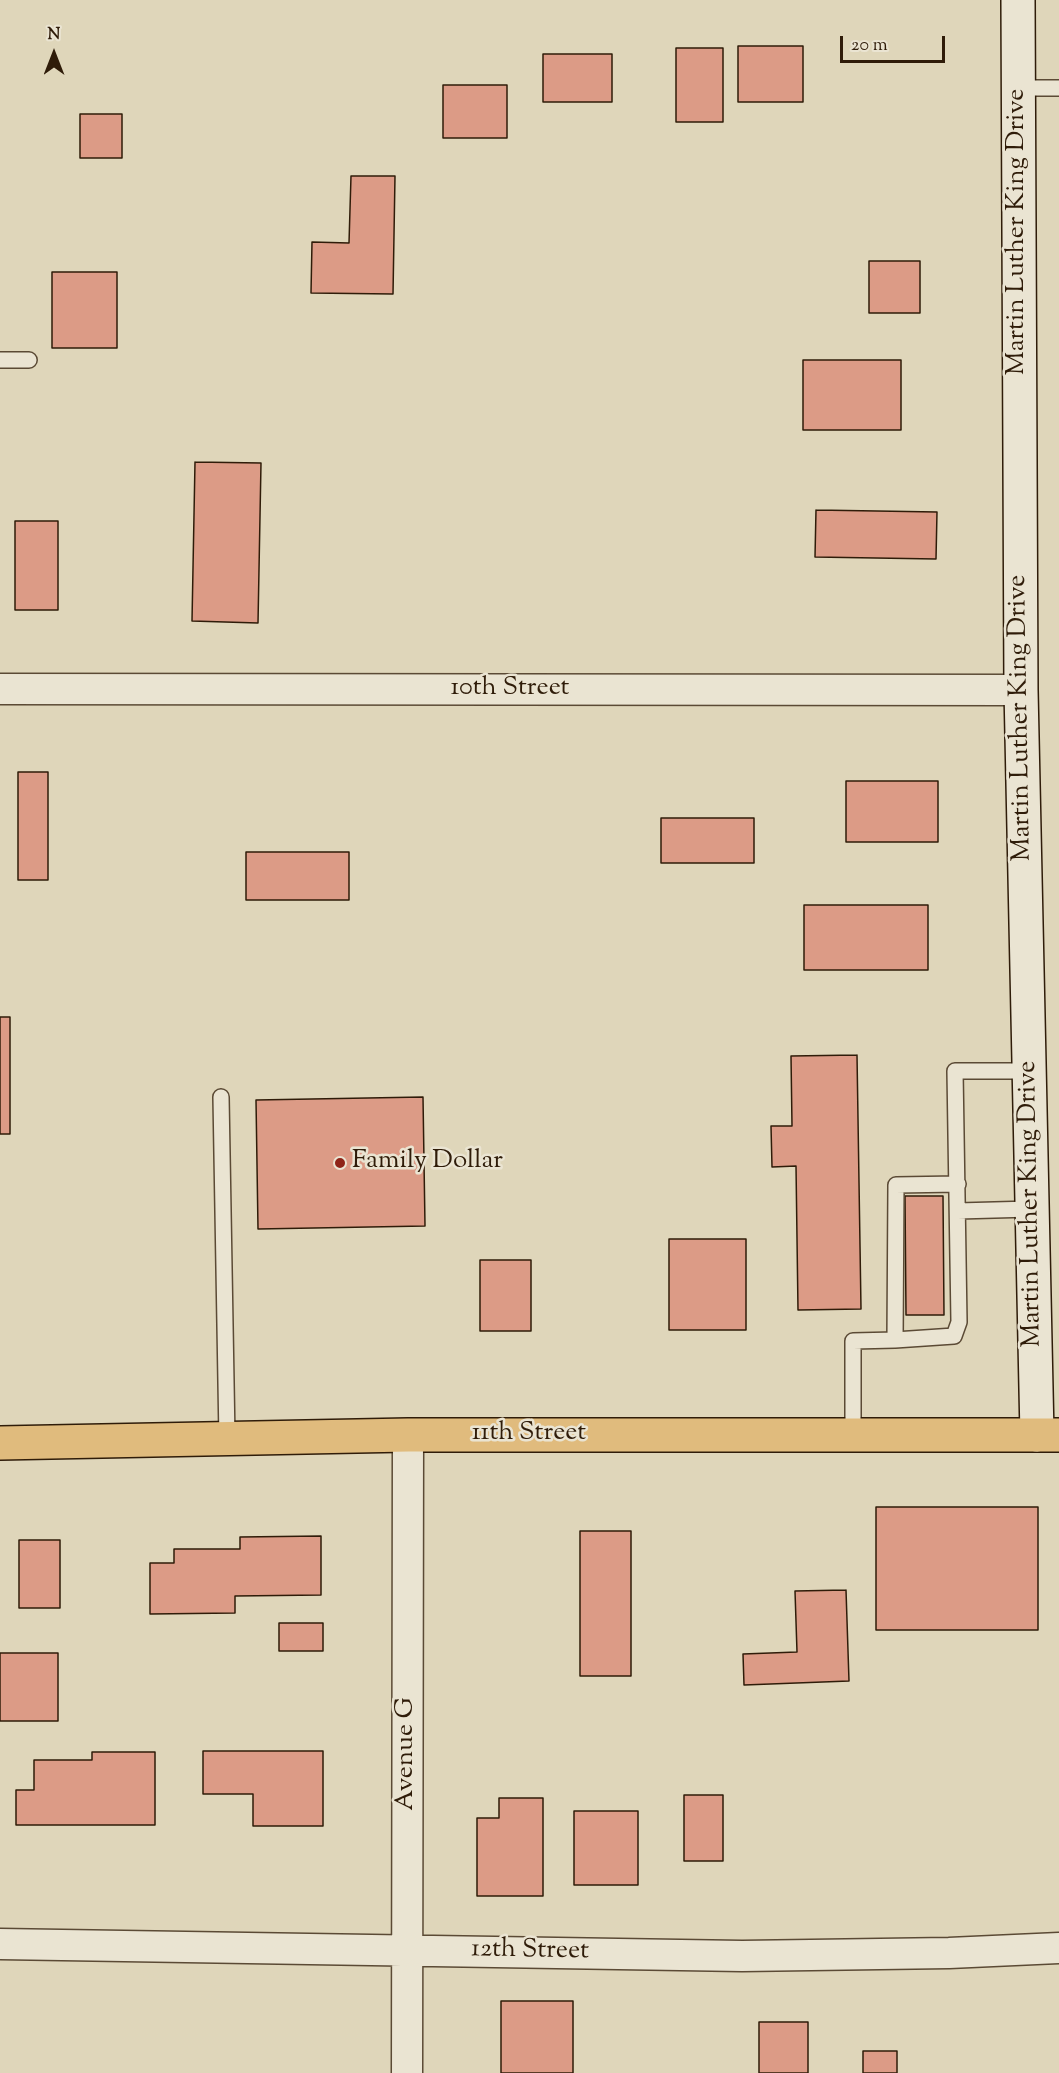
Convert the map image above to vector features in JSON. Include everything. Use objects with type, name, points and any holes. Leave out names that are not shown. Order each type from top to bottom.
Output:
[{"type":"main road","name":"11th Street","points":[[0,1443],[408,1435],[1048,1435]]},
{"type":"street","name":"Martin Luther King Drive","points":[[1018,0],[1021,690],[1031,1209],[1048,1435]]},
{"type":"street","name":"10th Street","points":[[0,689],[1021,690]]},
{"type":"street","name":"Avenue G","points":[[407,2073],[408,1435]]},
{"type":"street","name":"12th Street","points":[[0,1944],[753,1956],[949,1953],[1059,1948]]},
{"type":"lane","points":[[1018,88],[1059,88]]},
{"type":"lane","points":[[0,360],[29,360]]},
{"type":"lane","points":[[853,1435],[853,1341],[954,1336],[959,1322],[951,1277],[951,1233],[958,1211],[955,1071],[1029,1071]]},
{"type":"lane","points":[[221,1097],[227,1439]]},
{"type":"lane","points":[[895,1340],[901,1278],[901,1233],[896,1185],[958,1184]]},
{"type":"lane","points":[[958,1211],[1031,1209]]},
{"type":"building","points":[[738,46],[803,46],[803,102],[738,102]]},
{"type":"building","points":[[676,48],[723,48],[723,122],[676,122]]},
{"type":"building","points":[[543,54],[612,54],[612,102],[543,102]]},
{"type":"building","points":[[443,85],[507,85],[507,138],[443,138]]},
{"type":"building","points":[[80,114],[122,114],[122,158],[80,158]]},
{"type":"building","points":[[351,176],[395,176],[393,294],[311,293],[312,242],[349,243]]},
{"type":"building","points":[[869,261],[920,261],[920,313],[869,313]]},
{"type":"building","points":[[52,272],[117,272],[117,348],[52,348]]},
{"type":"building","points":[[803,360],[901,360],[901,430],[803,430]]},
{"type":"building","points":[[195,462],[261,463],[258,623],[192,621]]},
{"type":"building","points":[[816,510],[937,512],[936,559],[815,557]]},
{"type":"building","points":[[15,521],[58,521],[58,610],[15,610]]},
{"type":"building","points":[[18,772],[48,772],[48,880],[18,880]]},
{"type":"building","points":[[846,781],[938,781],[938,842],[846,842]]},
{"type":"building","points":[[661,818],[754,818],[754,863],[661,863]]},
{"type":"building","points":[[246,852],[349,852],[349,900],[246,900]]},
{"type":"building","points":[[804,905],[928,905],[928,970],[804,970]]},
{"type":"building","points":[[0,1017],[10,1017],[10,1134],[0,1134]]},
{"type":"building","points":[[857,1055],[861,1309],[798,1310],[796,1166],[772,1167],[771,1126],[792,1126],[791,1056]]},
{"type":"building","name":"Family Dollar","points":[[423,1097],[425,1226],[258,1229],[256,1100]]},
{"type":"building","points":[[905,1196],[943,1196],[944,1315],[906,1315]]},
{"type":"building","points":[[669,1239],[746,1239],[746,1330],[669,1330]]},
{"type":"building","points":[[480,1260],[531,1260],[531,1331],[480,1331]]},
{"type":"building","points":[[876,1507],[1038,1507],[1038,1630],[876,1630]]},
{"type":"building","points":[[580,1531],[631,1531],[631,1676],[580,1676]]},
{"type":"building","points":[[321,1536],[321,1595],[235,1596],[235,1613],[150,1614],[150,1563],[174,1563],[174,1549],[240,1549],[240,1537]]},
{"type":"building","points":[[19,1540],[60,1540],[60,1608],[19,1608]]},
{"type":"building","points":[[846,1590],[849,1681],[744,1685],[743,1654],[797,1652],[795,1591]]},
{"type":"building","points":[[279,1623],[323,1623],[323,1651],[279,1651]]},
{"type":"building","points":[[0,1653],[58,1653],[58,1721],[0,1721]]},
{"type":"building","points":[[203,1751],[323,1751],[323,1826],[253,1826],[253,1794],[203,1794]]},
{"type":"building","points":[[92,1752],[155,1752],[155,1825],[16,1825],[16,1790],[34,1790],[34,1760],[92,1760]]},
{"type":"building","points":[[684,1795],[723,1795],[723,1861],[684,1861]]},
{"type":"building","points":[[499,1798],[543,1798],[543,1896],[477,1896],[477,1818],[499,1818]]},
{"type":"building","points":[[574,1811],[638,1811],[638,1885],[574,1885]]},
{"type":"building","points":[[501,2001],[573,2001],[573,2073],[501,2073]]},
{"type":"building","points":[[759,2022],[808,2022],[808,2073],[759,2073]]},
{"type":"building","points":[[863,2051],[897,2051],[897,2073],[863,2073]]},
{"type":"place","name":"Family Dollar","points":[[340,1163]]}]
